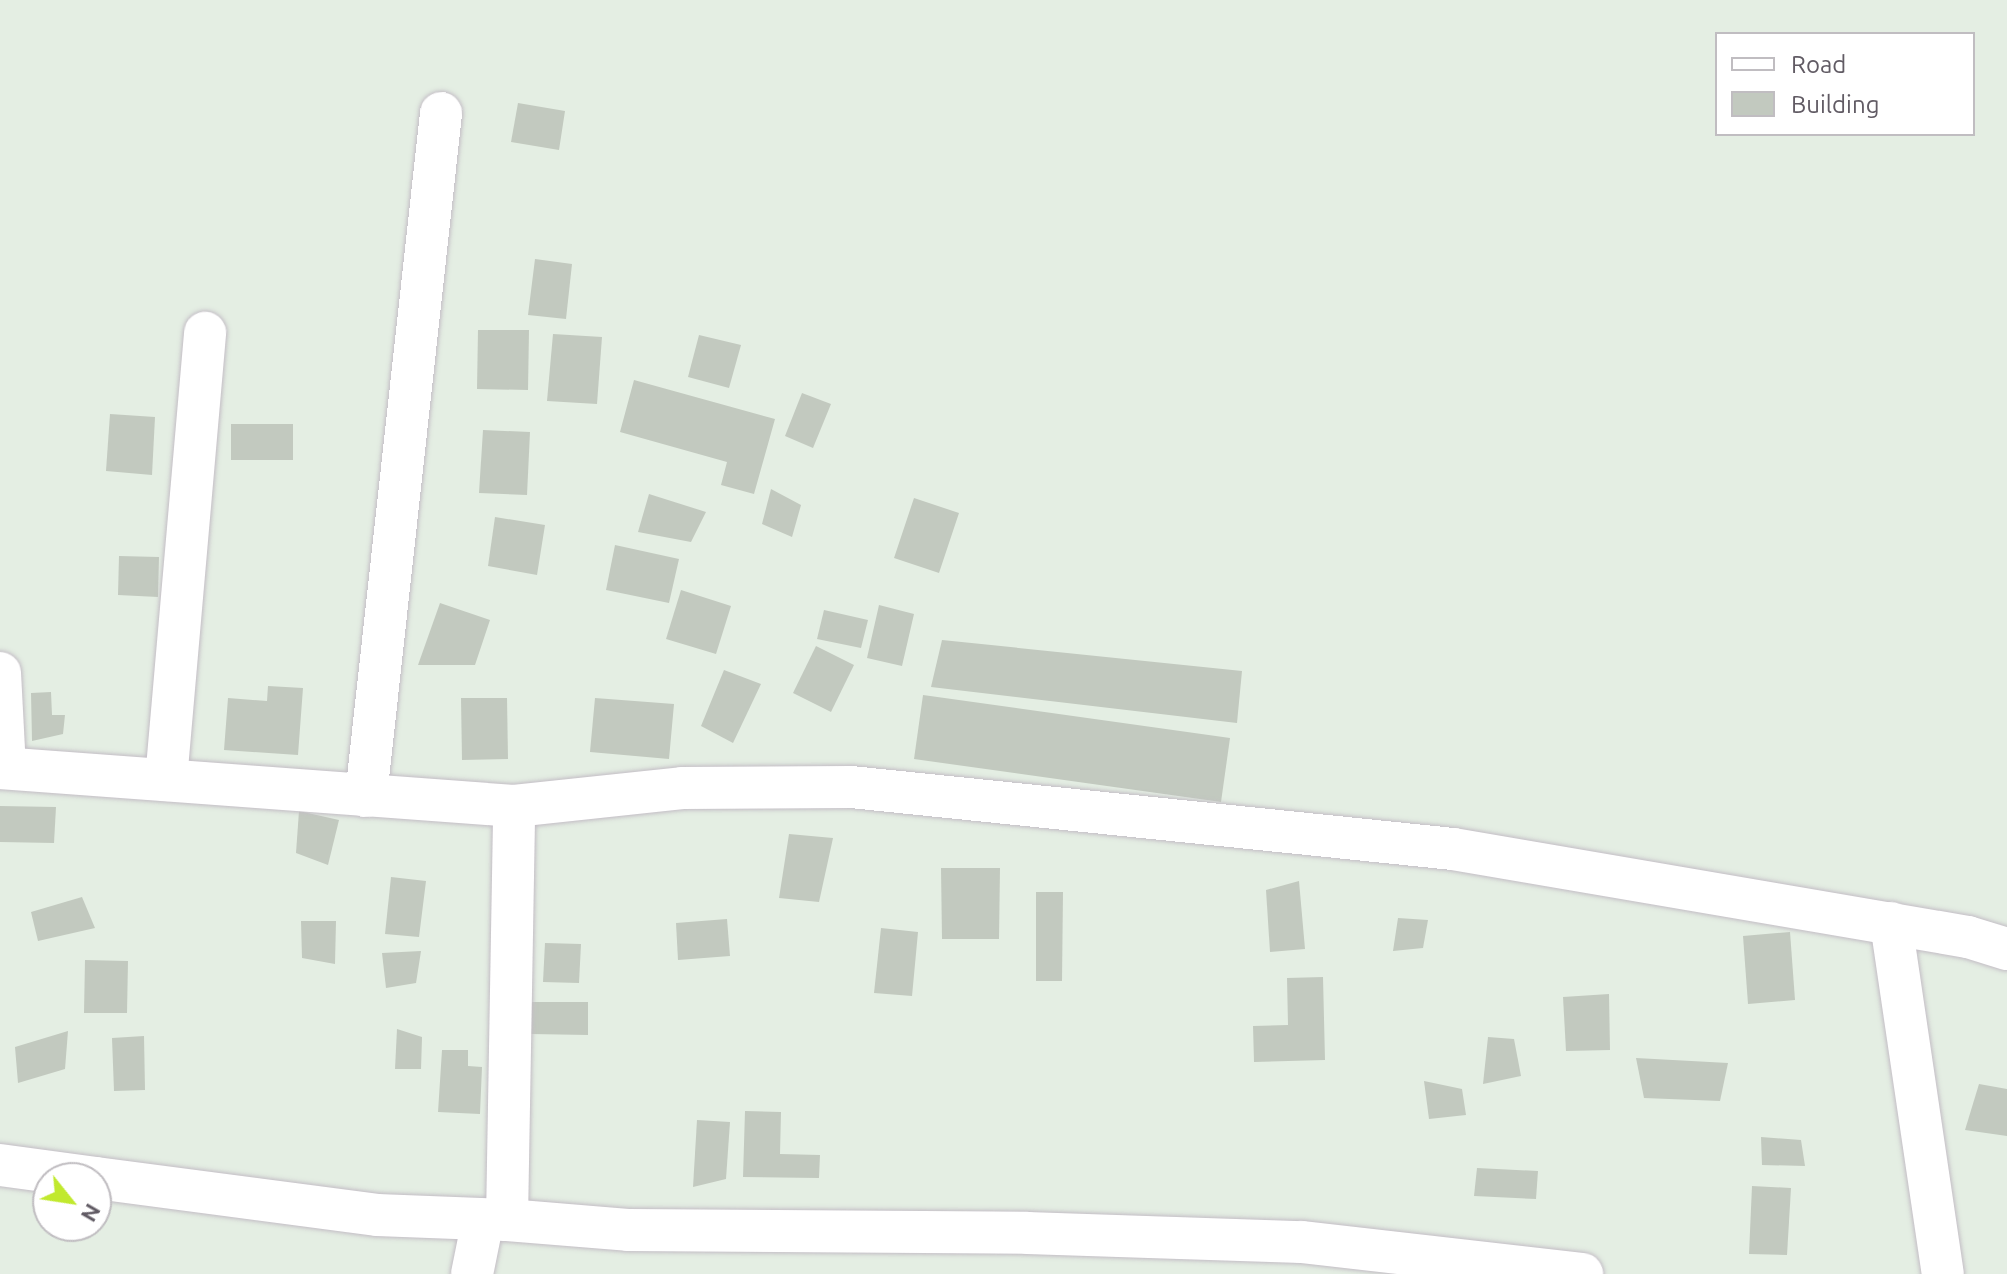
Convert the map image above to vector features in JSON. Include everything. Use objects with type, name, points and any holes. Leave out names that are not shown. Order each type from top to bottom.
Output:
[{"type":"street","points":[[366,796],[441,113]]},
{"type":"street","points":[[166,780],[205,333]]},
{"type":"street","points":[[0,673],[2,768],[514,806],[682,788],[851,787],[1453,849],[1891,923],[1968,937],[2007,949]]},
{"type":"street","points":[[472,1274],[495,1220],[514,806]]},
{"type":"street","points":[[1891,923],[1943,1274]]},
{"type":"street","points":[[0,1165],[32,1169]]},
{"type":"street","points":[[112,1180],[377,1215],[628,1230],[1027,1233],[1302,1242],[1582,1274]]},
{"type":"building","points":[[518,103],[565,111],[559,150],[511,142]]},
{"type":"building","points":[[535,259],[572,264],[566,319],[528,315]]},
{"type":"building","points":[[478,330],[529,330],[528,390],[477,389]]},
{"type":"building","points":[[553,334],[602,337],[597,404],[547,401]]},
{"type":"building","points":[[699,335],[741,345],[729,388],[688,377]]},
{"type":"building","points":[[634,380],[775,419],[754,494],[721,485],[727,462],[620,432]]},
{"type":"building","points":[[802,393],[831,404],[813,448],[785,436]]},
{"type":"building","points":[[110,414],[155,417],[152,475],[106,471]]},
{"type":"building","points":[[231,424],[293,424],[293,460],[231,460]]},
{"type":"building","points":[[483,430],[530,432],[527,495],[479,493]]},
{"type":"building","points":[[771,489],[801,505],[792,537],[762,524]]},
{"type":"building","points":[[649,494],[706,512],[691,542],[638,532]]},
{"type":"building","points":[[914,498],[959,513],[939,573],[894,558]]},
{"type":"building","points":[[495,517],[545,525],[537,575],[488,566]]},
{"type":"building","points":[[615,545],[679,559],[669,603],[606,590]]},
{"type":"building","points":[[119,556],[159,557],[158,597],[118,595]]},
{"type":"building","points":[[681,590],[731,606],[716,654],[666,639]]},
{"type":"building","points":[[440,603],[490,620],[475,665],[418,665]]},
{"type":"building","points":[[879,605],[914,614],[902,666],[867,658]]},
{"type":"building","points":[[824,610],[868,620],[861,648],[817,639]]},
{"type":"building","points":[[942,640],[1242,671],[1237,723],[931,687]]},
{"type":"building","points":[[816,646],[854,665],[831,712],[793,693]]},
{"type":"building","points":[[724,670],[761,684],[733,743],[701,726]]},
{"type":"building","points":[[268,686],[303,688],[298,755],[224,750],[228,698],[267,701]]},
{"type":"building","points":[[51,692],[52,715],[65,715],[63,734],[32,741],[31,693]]},
{"type":"building","points":[[923,695],[1230,738],[1221,802],[914,759]]},
{"type":"building","points":[[461,698],[507,698],[508,759],[462,760]]},
{"type":"building","points":[[595,698],[674,704],[669,759],[590,752]]},
{"type":"building","points":[[0,806],[56,807],[54,843],[0,842]]},
{"type":"building","points":[[299,811],[339,820],[328,865],[296,853]]},
{"type":"building","points":[[789,834],[833,838],[819,902],[779,898]]},
{"type":"building","points":[[941,868],[1000,868],[999,939],[942,939]]},
{"type":"building","points":[[391,877],[426,881],[419,937],[385,934]]},
{"type":"building","points":[[1299,881],[1305,949],[1270,952],[1266,890]]},
{"type":"building","points":[[1036,892],[1063,892],[1062,981],[1036,981]]},
{"type":"building","points":[[82,897],[95,928],[38,941],[31,912]]},
{"type":"building","points":[[1398,918],[1428,920],[1423,948],[1393,951]]},
{"type":"building","points":[[727,919],[730,956],[678,960],[676,923]]},
{"type":"building","points":[[301,921],[336,921],[335,964],[302,958]]},
{"type":"building","points":[[881,928],[918,932],[912,996],[874,993]]},
{"type":"building","points":[[1790,932],[1795,1000],[1748,1004],[1743,936]]},
{"type":"building","points":[[545,943],[581,944],[579,983],[543,982]]},
{"type":"building","points":[[421,951],[416,983],[386,988],[382,953]]},
{"type":"building","points":[[85,960],[128,961],[127,1013],[84,1013]]},
{"type":"building","points":[[1323,977],[1325,1060],[1254,1062],[1253,1026],[1288,1025],[1287,978]]},
{"type":"building","points":[[1609,994],[1610,1050],[1566,1051],[1563,997]]},
{"type":"building","points":[[531,1002],[588,1002],[588,1035],[531,1034]]},
{"type":"building","points":[[397,1029],[422,1037],[421,1069],[395,1069]]},
{"type":"building","points":[[68,1031],[65,1069],[18,1083],[15,1047]]},
{"type":"building","points":[[144,1036],[145,1090],[114,1091],[112,1038]]},
{"type":"building","points":[[1488,1037],[1514,1039],[1521,1076],[1483,1084]]},
{"type":"building","points":[[442,1050],[468,1050],[468,1066],[482,1067],[480,1114],[438,1112]]},
{"type":"building","points":[[1636,1058],[1728,1063],[1720,1101],[1644,1098]]},
{"type":"building","points":[[1424,1081],[1462,1089],[1466,1115],[1429,1119]]},
{"type":"building","points":[[1979,1084],[2007,1089],[2007,1136],[1965,1130]]},
{"type":"building","points":[[745,1111],[781,1112],[780,1154],[820,1155],[819,1178],[743,1177]]},
{"type":"building","points":[[697,1120],[730,1122],[726,1179],[693,1187]]},
{"type":"building","points":[[1761,1137],[1801,1140],[1805,1166],[1762,1165]]},
{"type":"building","points":[[1477,1168],[1538,1171],[1536,1199],[1474,1196]]},
{"type":"building","points":[[1752,1186],[1791,1188],[1787,1255],[1749,1254]]}]
